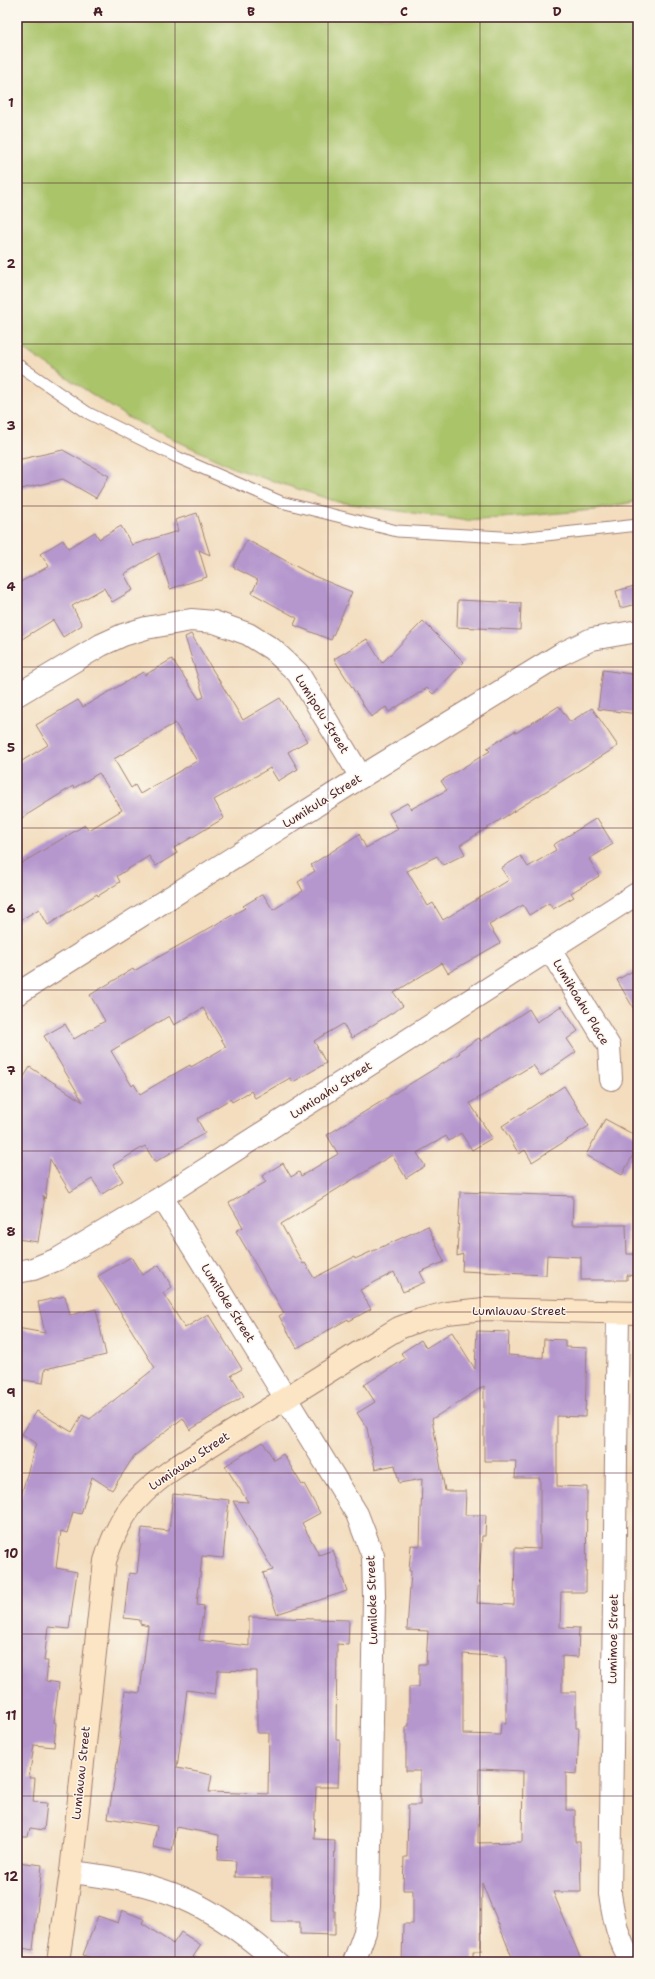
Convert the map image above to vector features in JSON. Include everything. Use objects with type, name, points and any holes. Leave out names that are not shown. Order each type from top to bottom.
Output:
[{"type":"street","name":"Lumipolu Street","points":[[17,695],[101,644],[123,635],[146,628],[183,621],[214,622],[248,634],[272,649],[298,673],[360,777]]},
{"type":"street","name":"Lumikula Street","points":[[17,994],[360,777],[561,654],[592,639],[638,630]]},
{"type":"street","name":"Lumioahu Street","points":[[17,1272],[33,1269],[58,1259],[162,1197],[638,893]]},
{"type":"street","name":"Lumihoahu Place","points":[[550,950],[609,1046],[611,1079]]},
{"type":"street","name":"Lumiloke Street","points":[[162,1197],[357,1514],[373,1556],[374,1604],[368,1906],[364,1932],[354,1962]]},
{"type":"street","name":"Lumiauau Street","points":[[58,1962],[71,1872],[101,1585],[105,1561],[112,1538],[121,1520],[133,1503],[153,1483],[285,1398],[399,1328],[420,1320],[447,1313],[484,1309],[628,1313]]},
{"type":"street","name":"Lumimoe Street","points":[[628,1313],[610,1894],[615,1926],[625,1951],[632,1962]]},
{"type":"street","points":[[71,1872],[142,1883],[175,1894],[206,1908],[249,1937],[277,1962]]},
{"type":"lane","points":[[17,364],[88,413],[179,458],[281,502],[397,532],[518,538],[638,525]]},
{"type":"green space","points":[[17,17],[638,17],[638,501],[594,510],[468,521],[338,502],[236,469],[127,417],[17,345]]},
{"type":"building","points":[[63,450],[109,476],[96,498],[63,479],[17,490],[17,460]]},
{"type":"building","points":[[197,513],[210,555],[199,550],[207,577],[170,589],[159,553],[124,574],[133,590],[112,602],[104,588],[72,606],[82,625],[63,637],[53,620],[17,642],[17,584],[49,566],[40,554],[63,540],[68,548],[95,532],[99,539],[121,526],[132,545],[178,531],[175,520]]},
{"type":"building","points":[[247,540],[314,576],[352,592],[331,640],[294,625],[297,618],[252,593],[258,580],[233,567]]},
{"type":"building","points":[[638,585],[638,604],[620,608],[616,591]]},
{"type":"building","points":[[458,600],[521,603],[520,630],[457,627]]},
{"type":"building","points":[[423,621],[464,662],[433,694],[427,688],[389,712],[386,707],[371,717],[334,659],[367,639],[382,663]]},
{"type":"building","points":[[191,634],[243,720],[280,698],[307,741],[288,752],[298,769],[278,781],[270,768],[214,800],[224,818],[174,848],[177,853],[156,866],[149,856],[117,876],[120,882],[98,896],[97,894],[48,925],[39,909],[17,922],[17,866],[85,825],[89,830],[122,810],[99,773],[74,788],[73,786],[17,821],[17,764],[48,745],[36,725],[78,700],[83,707],[143,672],[145,675],[172,659],[199,699],[204,697],[185,637]],"holes":[[[175,723],[197,761],[140,794],[135,785],[131,788],[114,759]]]},
{"type":"building","points":[[603,670],[638,675],[638,714],[598,709]]},
{"type":"building","points":[[559,706],[570,722],[592,708],[618,746],[460,845],[465,854],[443,865],[437,856],[407,871],[428,906],[433,903],[443,920],[509,880],[501,868],[521,856],[528,867],[556,850],[553,845],[597,818],[613,844],[589,859],[599,876],[571,893],[574,897],[553,909],[549,903],[529,915],[523,905],[489,925],[500,943],[448,973],[442,963],[400,989],[394,993],[403,1006],[352,1038],[343,1024],[314,1041],[326,1063],[293,1082],[290,1078],[255,1098],[251,1091],[232,1102],[230,1099],[197,1119],[205,1133],[155,1162],[145,1146],[113,1165],[123,1181],[102,1194],[92,1179],[70,1192],[50,1159],[45,1199],[43,1195],[44,1202],[38,1242],[17,1239],[17,1088],[30,1067],[83,1102],[44,1036],[65,1024],[74,1039],[105,1021],[90,995],[133,969],[134,971],[245,908],[243,906],[263,894],[273,910],[303,891],[298,882],[315,871],[311,865],[359,834],[366,848],[398,829],[389,813],[407,803],[411,809],[447,790],[441,781],[490,751],[487,748],[515,731],[516,733]],"holes":[[[203,1008],[226,1047],[191,1067],[190,1065],[140,1094],[134,1084],[132,1086],[111,1051],[169,1016],[174,1025]]]},
{"type":"building","points":[[638,968],[638,1016],[617,980]]},
{"type":"building","points":[[561,1006],[578,1031],[567,1039],[576,1052],[541,1076],[533,1065],[470,1103],[492,1138],[472,1150],[461,1133],[449,1141],[446,1136],[417,1153],[425,1166],[406,1178],[392,1155],[281,1224],[303,1264],[305,1263],[314,1278],[354,1257],[355,1259],[428,1226],[444,1262],[420,1272],[425,1282],[403,1292],[394,1272],[360,1290],[371,1309],[349,1321],[348,1319],[297,1348],[279,1316],[284,1313],[236,1231],[243,1227],[229,1203],[266,1182],[262,1176],[283,1163],[291,1177],[299,1172],[301,1176],[338,1154],[327,1135],[460,1053],[459,1051],[479,1038],[481,1041],[529,1009],[537,1022]]},
{"type":"building","points":[[564,1086],[589,1126],[532,1162],[525,1150],[519,1154],[502,1126]]},
{"type":"building","points":[[605,1119],[638,1137],[638,1146],[622,1175],[586,1155]]},
{"type":"building","points":[[460,1192],[573,1196],[572,1225],[626,1225],[627,1254],[638,1254],[638,1276],[627,1275],[627,1280],[581,1280],[581,1257],[547,1255],[546,1275],[462,1271],[463,1254],[457,1256]]},
{"type":"building","points":[[131,1257],[142,1275],[159,1265],[172,1287],[163,1293],[185,1328],[208,1314],[242,1369],[231,1375],[244,1396],[190,1430],[183,1418],[134,1456],[112,1490],[92,1477],[81,1514],[73,1512],[67,1533],[61,1531],[56,1568],[77,1572],[69,1629],[48,1627],[44,1661],[48,1661],[46,1681],[59,1683],[54,1722],[56,1723],[54,1747],[34,1745],[29,1778],[35,1778],[33,1802],[47,1803],[44,1830],[30,1828],[28,1837],[17,1837],[17,1510],[36,1443],[22,1434],[37,1411],[72,1432],[82,1415],[90,1419],[155,1368],[98,1276]]},
{"type":"building","points":[[65,1296],[70,1315],[96,1309],[106,1355],[45,1369],[43,1383],[17,1379],[17,1328],[45,1333],[38,1302]]},
{"type":"building","points":[[477,1331],[509,1332],[508,1355],[543,1358],[544,1339],[565,1340],[565,1347],[587,1348],[585,1417],[557,1416],[557,1486],[587,1487],[586,1592],[561,1592],[560,1627],[579,1628],[578,1657],[562,1656],[562,1692],[576,1692],[576,1728],[579,1728],[577,1774],[566,1773],[566,1810],[575,1810],[575,1842],[580,1842],[581,1892],[553,1892],[582,1962],[514,1962],[482,1883],[481,1951],[473,1951],[473,1962],[402,1962],[403,1924],[413,1924],[413,1890],[403,1890],[404,1857],[407,1857],[408,1805],[420,1805],[420,1771],[406,1771],[406,1726],[409,1726],[409,1687],[419,1687],[419,1664],[426,1664],[428,1631],[407,1630],[411,1571],[409,1571],[411,1545],[420,1546],[422,1479],[399,1483],[395,1465],[375,1469],[367,1428],[357,1413],[375,1402],[364,1385],[405,1359],[401,1353],[421,1340],[426,1348],[452,1332],[475,1369]],"holes":[[[484,1386],[484,1461],[516,1461],[515,1478],[540,1478],[540,1549],[515,1548],[514,1605],[477,1603],[482,1536],[485,1536],[486,1515],[465,1515],[466,1491],[445,1491],[432,1419]],[[463,1654],[506,1657],[506,1724],[501,1723],[500,1735],[463,1734]],[[479,1769],[523,1771],[522,1842],[478,1843]]]},
{"type":"building","points":[[263,1442],[274,1460],[283,1454],[302,1485],[304,1484],[320,1513],[302,1523],[319,1555],[333,1550],[347,1591],[277,1614],[263,1573],[273,1570],[233,1501],[248,1502],[225,1466]]},
{"type":"building","points":[[173,1494],[229,1500],[223,1558],[202,1556],[197,1605],[204,1606],[199,1640],[249,1646],[249,1617],[349,1620],[348,1645],[337,1644],[336,1740],[340,1740],[338,1787],[316,1787],[314,1839],[335,1840],[333,1911],[335,1911],[335,1935],[300,1934],[300,1922],[272,1922],[272,1878],[235,1877],[236,1861],[218,1860],[219,1835],[176,1827],[172,1851],[153,1847],[157,1826],[108,1818],[121,1739],[119,1738],[125,1691],[140,1693],[148,1626],[140,1624],[140,1620],[124,1618],[129,1573],[137,1574],[142,1528],[169,1531]],"holes":[[[218,1670],[257,1671],[257,1733],[269,1733],[268,1794],[209,1792],[212,1775],[177,1768],[187,1690],[215,1694]]]},
{"type":"building","points":[[17,1862],[42,1865],[33,1950],[17,1947]]},
{"type":"building","points":[[122,1910],[144,1919],[142,1923],[173,1944],[181,1932],[201,1945],[193,1957],[201,1962],[102,1962],[83,1955],[98,1916],[118,1923]]}]
